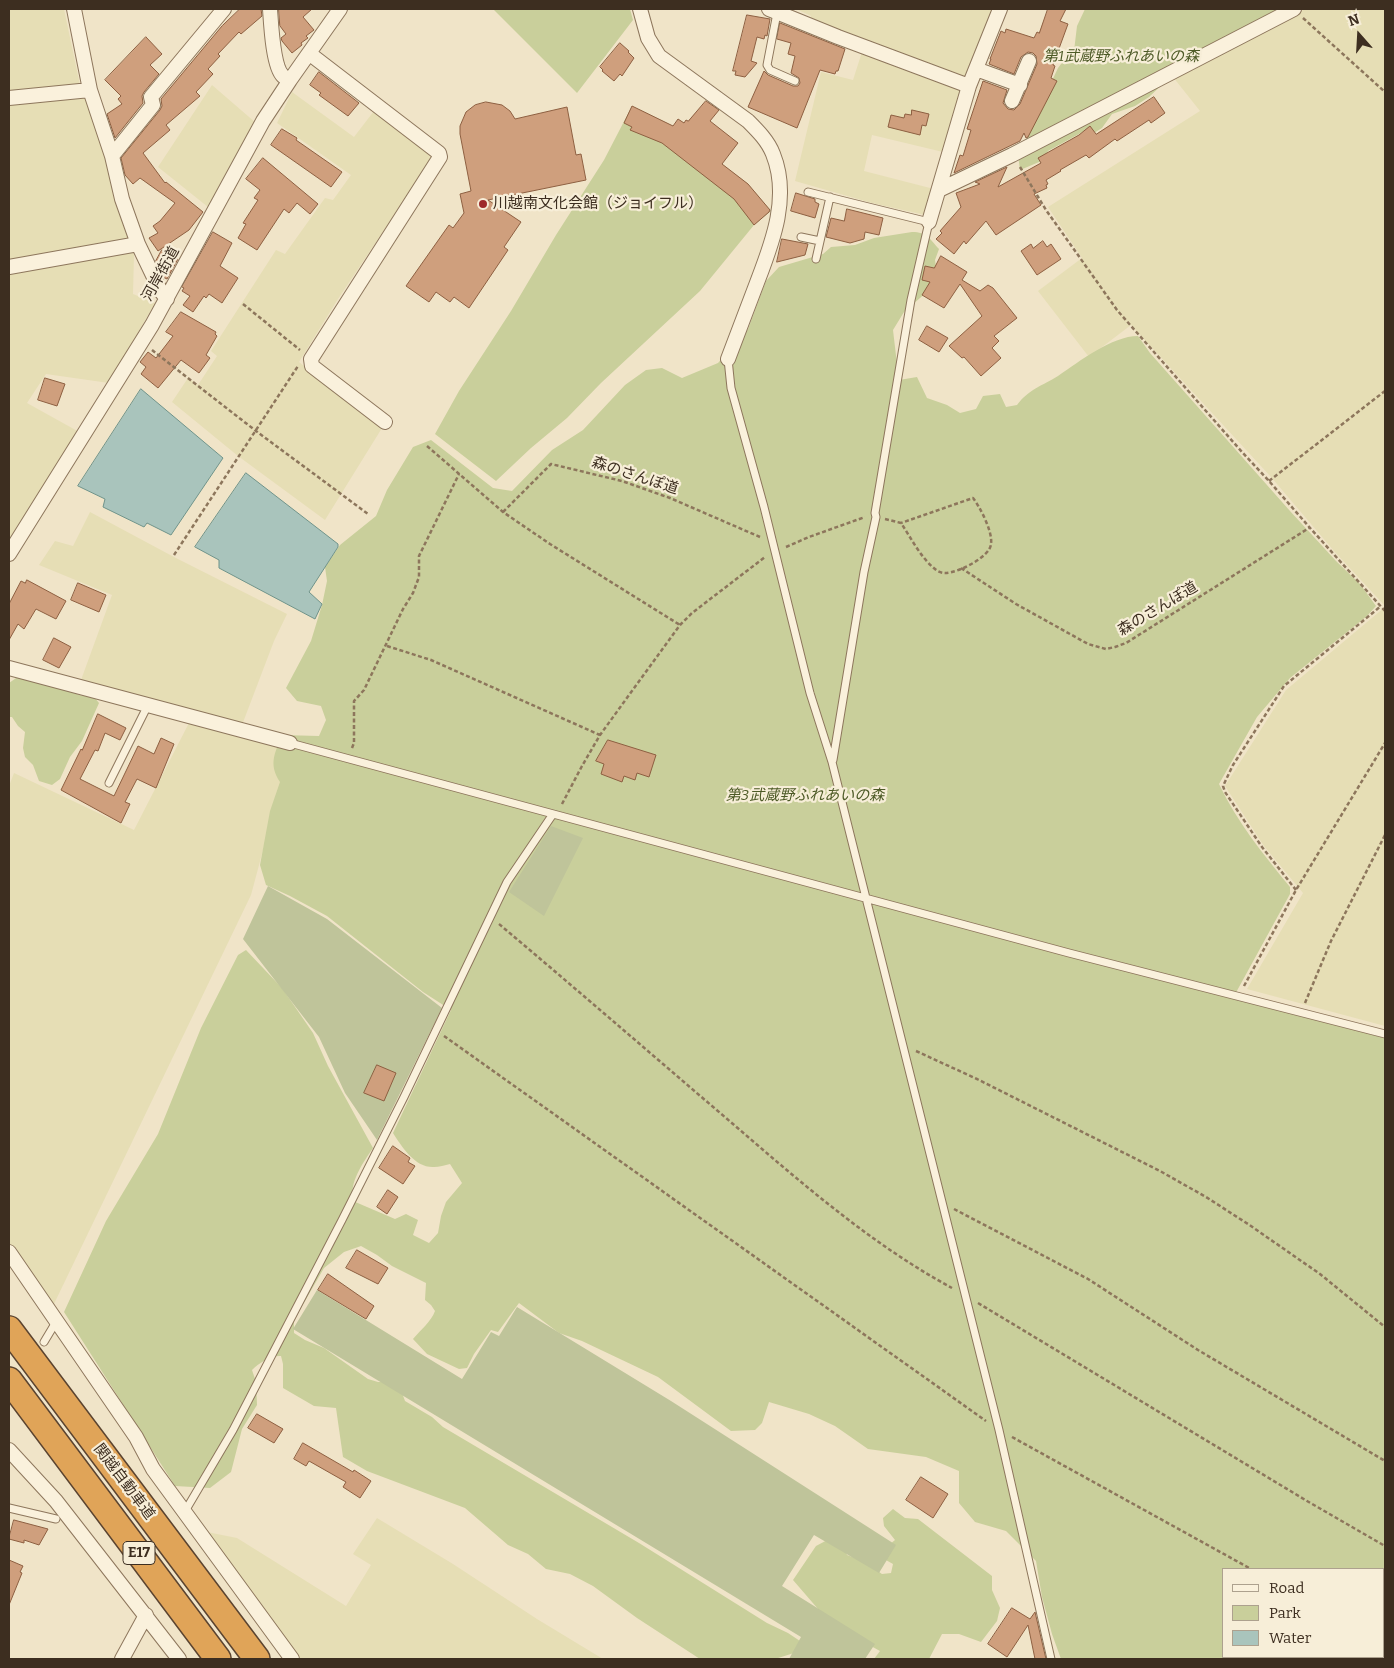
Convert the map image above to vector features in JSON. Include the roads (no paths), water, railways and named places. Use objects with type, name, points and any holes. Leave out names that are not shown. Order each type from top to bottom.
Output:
[{"type":"highway","name":"関越自動車道","points":[[9,1329],[257,1659]]},
{"type":"highway","name":"関越自動車道","points":[[9,1380],[218,1659]]},
{"type":"street","points":[[74,9],[90,90],[112,156],[122,199],[138,244],[160,290],[167,299]]},
{"type":"street","points":[[112,156],[153,105],[151,97],[224,9]]},
{"type":"street","points":[[270,9],[271,32],[279,67],[282,76],[290,80]]},
{"type":"street","name":"河岸街道","points":[[9,554],[142,342],[263,121],[340,9]]},
{"type":"street","points":[[640,9],[648,38],[659,56],[748,121],[763,137],[773,154],[777,169],[780,183],[777,223],[768,254],[728,359]]},
{"type":"street","points":[[929,222],[969,86],[1000,9]]},
{"type":"street","points":[[773,11],[969,86]]},
{"type":"street","points":[[939,190],[1297,12]]},
{"type":"street","points":[[310,54],[439,153],[440,156],[308,357],[312,366],[385,422]]},
{"type":"street","points":[[1012,101],[1029,61]]},
{"type":"street","points":[[976,69],[1020,85]]},
{"type":"street","points":[[9,98],[90,90]]},
{"type":"street","points":[[9,268],[138,244]]},
{"type":"street","points":[[9,668],[290,743]]},
{"type":"street","points":[[9,1252],[136,1437],[153,1469],[184,1514],[292,1659]]},
{"type":"street","points":[[9,1450],[56,1501],[179,1659]]},
{"type":"street","points":[[122,1659],[146,1615]]},
{"type":"lane","points":[[773,11],[767,65],[770,70],[795,81]]},
{"type":"lane","points":[[808,192],[929,222],[911,300],[876,515],[864,572],[832,762]]},
{"type":"lane","points":[[816,259],[830,198]]},
{"type":"lane","points":[[801,237],[820,241]]},
{"type":"lane","points":[[728,359],[731,388],[810,693],[832,762],[966,1295],[1051,1659]]},
{"type":"lane","points":[[109,783],[148,705]]},
{"type":"lane","points":[[290,743],[866,899],[1385,1034]]},
{"type":"lane","points":[[184,1514],[233,1430],[338,1229],[507,882],[555,814]]},
{"type":"lane","points":[[44,1342],[57,1321]]},
{"type":"lane","points":[[9,1508],[56,1519]]},
{"type":"water","points":[[141,389],[223,458],[171,535],[147,523],[144,527],[103,507],[105,499],[78,486]]},
{"type":"water","points":[[246,473],[338,544],[338,547],[309,592],[322,604],[315,619],[219,568],[219,560],[195,547]]},
{"type":"place","name":"川越南文化会館（ジョイフル）","points":[[483,204]]},
{"type":"park label","name":"第1武蔵野ふれあいの森","points":[[1121,57]]},
{"type":"park label","name":"第3武蔵野ふれあいの森","points":[[805,796]]}]
